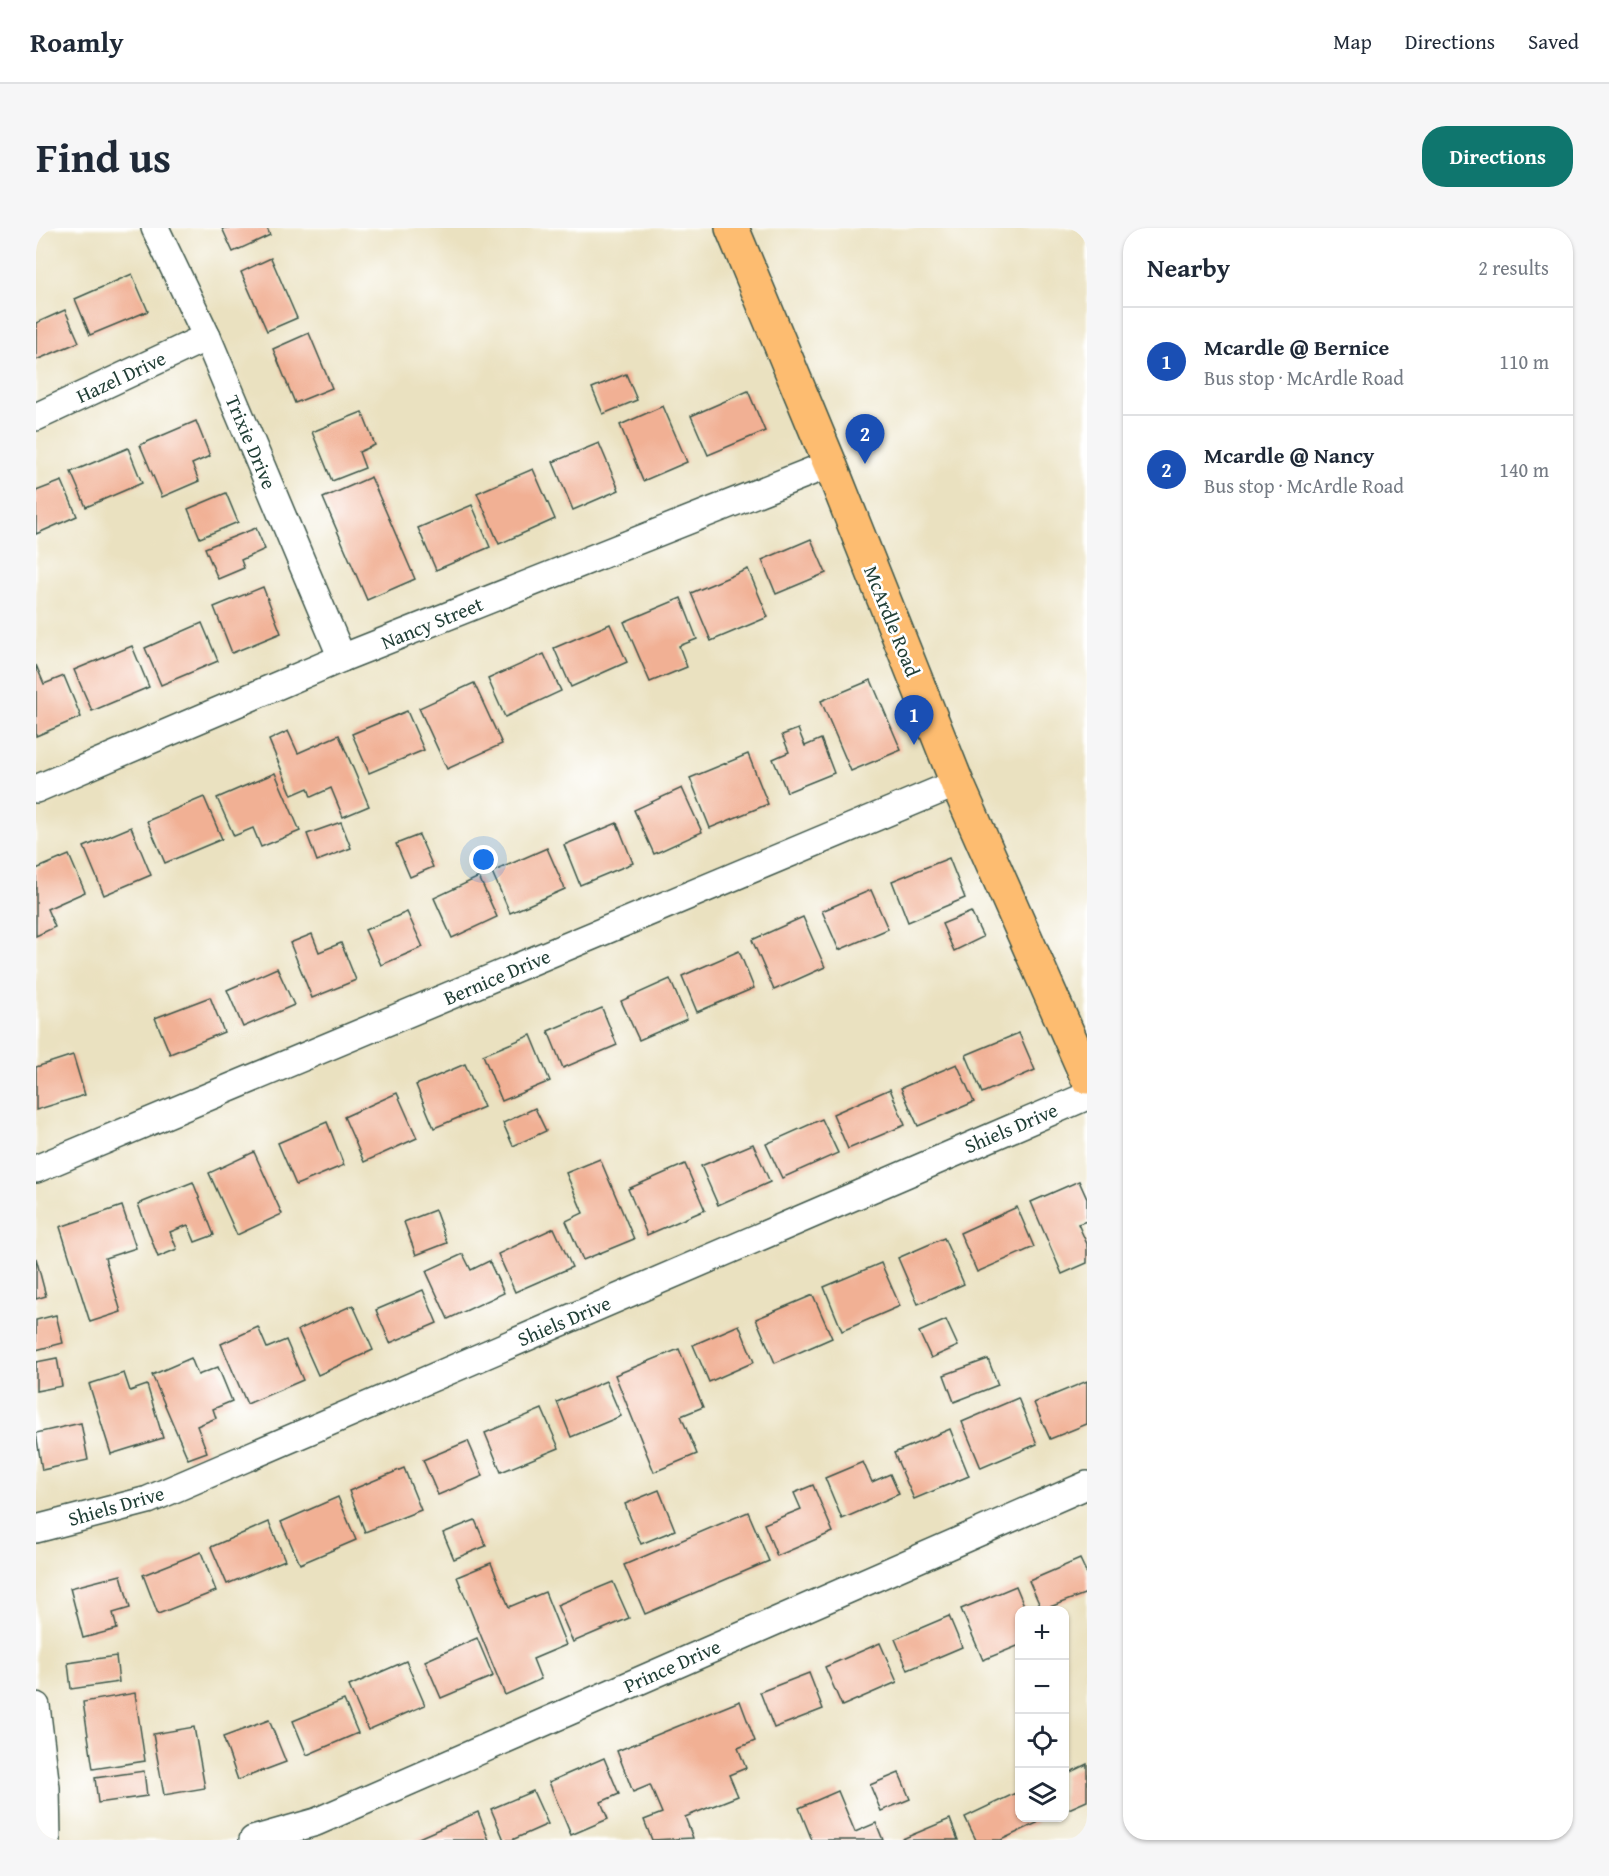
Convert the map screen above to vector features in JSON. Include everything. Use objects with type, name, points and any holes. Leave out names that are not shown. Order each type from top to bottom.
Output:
[{"type":"main road","name":"McArdle Road","points":[[732,228],[830,464],[957,783],[1087,1077]]},
{"type":"street","name":"Trixie Drive","points":[[155,228],[207,337],[342,658]]},
{"type":"street","name":"Hazel Drive","points":[[36,417],[207,337]]},
{"type":"street","name":"Nancy Street","points":[[36,789],[342,658],[830,464]]},
{"type":"street","name":"Bernice Drive","points":[[36,1170],[957,783]]},
{"type":"street","name":"Shiels Drive","points":[[36,1529],[148,1500],[1087,1096]]},
{"type":"street","name":"Prince Drive","points":[[253,1840],[316,1822],[1087,1485]]},
{"type":"street","points":[[36,1706],[46,1788],[47,1840]]},
{"type":"building","points":[[222,228],[267,228],[270,235],[233,252]]},
{"type":"building","points":[[271,258],[297,318],[267,331],[241,272]]},
{"type":"building","points":[[132,274],[148,311],[90,335],[75,299]]},
{"type":"building","points":[[65,310],[79,342],[36,360],[36,323]]},
{"type":"building","points":[[309,333],[332,388],[295,403],[273,349]]},
{"type":"building","points":[[626,374],[637,400],[603,414],[592,388]]},
{"type":"building","points":[[748,391],[765,431],[708,455],[691,416]]},
{"type":"building","points":[[663,406],[687,462],[643,481],[620,425]]},
{"type":"building","points":[[362,412],[375,445],[359,452],[365,468],[332,481],[312,432]]},
{"type":"building","points":[[196,421],[210,456],[192,464],[199,481],[162,497],[140,445]]},
{"type":"building","points":[[599,443],[619,490],[573,510],[553,462]]},
{"type":"building","points":[[128,448],[142,483],[86,507],[71,472]]},
{"type":"building","points":[[533,469],[555,519],[499,544],[477,493]]},
{"type":"building","points":[[371,477],[415,579],[367,600],[323,498]]},
{"type":"building","points":[[62,481],[77,516],[36,534],[36,491]]},
{"type":"building","points":[[226,493],[238,522],[200,538],[188,509]]},
{"type":"building","points":[[472,505],[490,547],[436,570],[418,528]]},
{"type":"building","points":[[256,528],[265,549],[241,560],[244,568],[218,579],[205,548]]},
{"type":"building","points":[[811,539],[826,573],[776,594],[762,560]]},
{"type":"building","points":[[748,569],[768,617],[711,641],[691,593]]},
{"type":"building","points":[[263,587],[281,633],[232,653],[214,607]]},
{"type":"building","points":[[681,598],[697,639],[679,646],[687,667],[650,682],[624,622]]},
{"type":"building","points":[[202,623],[218,661],[161,685],[145,648]]},
{"type":"building","points":[[610,624],[627,662],[571,687],[554,648]]},
{"type":"building","points":[[132,646],[149,687],[92,711],[74,670]]},
{"type":"building","points":[[544,654],[561,691],[505,717],[488,679]]},
{"type":"building","points":[[36,665],[44,684],[64,676],[81,717],[36,736]]},
{"type":"building","points":[[871,680],[901,750],[851,771],[821,701]]},
{"type":"building","points":[[474,683],[502,744],[447,769],[419,708]]},
{"type":"building","points":[[407,711],[424,750],[369,773],[352,734]]},
{"type":"building","points":[[798,729],[805,746],[821,739],[834,773],[787,792],[773,759],[789,752],[782,735]]},
{"type":"building","points":[[288,731],[298,753],[339,735],[369,806],[343,817],[331,788],[311,797],[308,788],[292,795],[269,740]]},
{"type":"building","points":[[748,754],[768,804],[710,828],[690,778]]},
{"type":"building","points":[[275,773],[300,831],[261,847],[253,828],[234,836],[217,798]]},
{"type":"building","points":[[682,788],[702,832],[654,854],[634,810]]},
{"type":"building","points":[[204,797],[222,839],[165,863],[147,821]]},
{"type":"building","points":[[341,822],[351,848],[317,861],[307,834]]},
{"type":"building","points":[[617,823],[633,863],[580,885],[564,845]]},
{"type":"building","points":[[131,827],[151,875],[104,895],[84,847]]},
{"type":"building","points":[[419,835],[433,867],[410,877],[396,844]]},
{"type":"building","points":[[547,848],[565,889],[510,913],[492,872]]},
{"type":"building","points":[[69,855],[85,892],[47,909],[55,927],[36,936],[36,869]]},
{"type":"building","points":[[949,858],[965,898],[908,922],[892,881]]},
{"type":"building","points":[[479,877],[497,917],[452,938],[434,898]]},
{"type":"building","points":[[871,890],[888,929],[839,950],[822,911]]},
{"type":"building","points":[[407,912],[423,947],[381,965],[365,930]]},
{"type":"building","points":[[971,912],[983,937],[954,951],[942,924]]},
{"type":"building","points":[[803,917],[825,967],[774,990],[752,940]]},
{"type":"building","points":[[312,934],[319,952],[341,943],[356,980],[312,998],[290,943]]},
{"type":"building","points":[[739,951],[754,988],[697,1012],[682,976]]},
{"type":"building","points":[[277,968],[294,1005],[243,1027],[227,990]]},
{"type":"building","points":[[670,979],[687,1019],[639,1040],[621,1001]]},
{"type":"building","points":[[210,997],[224,1032],[170,1054],[155,1018]]},
{"type":"building","points":[[602,1008],[617,1045],[563,1068],[548,1031]]},
{"type":"building","points":[[1019,1033],[1035,1070],[982,1093],[966,1055]]},
{"type":"building","points":[[531,1035],[550,1081],[502,1101],[483,1055]]},
{"type":"building","points":[[73,1055],[85,1095],[36,1110],[36,1067]]},
{"type":"building","points":[[465,1064],[484,1107],[434,1128],[416,1085]]},
{"type":"building","points":[[957,1064],[974,1102],[918,1126],[901,1088]]},
{"type":"building","points":[[890,1089],[905,1125],[848,1149],[833,1114]]},
{"type":"building","points":[[397,1093],[417,1138],[364,1162],[344,1117]]},
{"type":"building","points":[[535,1108],[546,1131],[513,1146],[503,1123]]},
{"type":"building","points":[[822,1119],[838,1153],[782,1178],[766,1144]]},
{"type":"building","points":[[327,1122],[344,1165],[296,1185],[278,1143]]},
{"type":"building","points":[[753,1144],[770,1182],[718,1205],[701,1166]]},
{"type":"building","points":[[254,1152],[282,1214],[237,1235],[209,1173]]},
{"type":"building","points":[[600,1159],[634,1239],[583,1260],[566,1221],[583,1213],[566,1173]]},
{"type":"building","points":[[685,1164],[705,1210],[647,1235],[628,1189]]},
{"type":"building","points":[[1079,1181],[1087,1199],[1087,1221],[1078,1224],[1087,1244],[1087,1263],[1062,1274],[1031,1202]]},
{"type":"building","points":[[193,1182],[214,1235],[195,1242],[188,1225],[170,1232],[177,1249],[158,1257],[138,1204]]},
{"type":"building","points":[[122,1206],[136,1248],[105,1258],[121,1312],[90,1322],[60,1227]]},
{"type":"building","points":[[1017,1207],[1034,1247],[977,1272],[960,1233]]},
{"type":"building","points":[[435,1210],[447,1243],[416,1255],[404,1222]]},
{"type":"building","points":[[554,1228],[572,1267],[515,1292],[498,1254]]},
{"type":"building","points":[[944,1238],[964,1284],[918,1304],[898,1258]]},
{"type":"building","points":[[463,1254],[471,1270],[489,1261],[504,1293],[448,1319],[426,1271]]},
{"type":"building","points":[[36,1258],[46,1296],[36,1299]]},
{"type":"building","points":[[881,1263],[900,1306],[842,1331],[824,1287]]},
{"type":"building","points":[[423,1290],[437,1323],[390,1343],[376,1310]]},
{"type":"building","points":[[813,1295],[832,1338],[775,1363],[756,1319]]},
{"type":"building","points":[[353,1305],[373,1350],[318,1375],[298,1330]]},
{"type":"building","points":[[56,1315],[63,1343],[36,1350],[36,1320]]},
{"type":"building","points":[[946,1320],[958,1346],[931,1358],[919,1332]]},
{"type":"building","points":[[739,1325],[754,1362],[709,1382],[693,1345]]},
{"type":"building","points":[[258,1327],[267,1348],[286,1340],[303,1380],[247,1404],[221,1344]]},
{"type":"building","points":[[679,1349],[703,1407],[681,1416],[697,1454],[654,1472],[615,1375]]},
{"type":"building","points":[[57,1358],[62,1386],[36,1391],[36,1362]]},
{"type":"building","points":[[191,1358],[198,1375],[218,1367],[232,1401],[213,1409],[216,1418],[197,1426],[207,1452],[188,1459],[152,1375]]},
{"type":"building","points":[[988,1359],[998,1385],[954,1402],[944,1375]]},
{"type":"building","points":[[124,1373],[130,1391],[147,1385],[163,1438],[111,1454],[89,1384]]},
{"type":"building","points":[[606,1381],[621,1416],[571,1437],[557,1402]]},
{"type":"building","points":[[1087,1381],[1087,1424],[1050,1439],[1034,1403]]},
{"type":"building","points":[[1018,1398],[1037,1444],[981,1468],[962,1422]]},
{"type":"building","points":[[542,1409],[559,1448],[501,1472],[485,1433]]},
{"type":"building","points":[[81,1423],[88,1460],[42,1470],[36,1433]]},
{"type":"building","points":[[950,1429],[969,1476],[914,1499],[894,1453]]},
{"type":"building","points":[[468,1441],[483,1476],[438,1495],[423,1460]]},
{"type":"building","points":[[863,1462],[872,1482],[890,1474],[899,1494],[842,1519],[825,1478]]},
{"type":"building","points":[[404,1468],[421,1510],[365,1532],[349,1491]]},
{"type":"building","points":[[813,1485],[833,1532],[777,1556],[764,1524],[801,1509],[794,1493]]},
{"type":"building","points":[[659,1490],[675,1530],[641,1544],[625,1504]]},
{"type":"building","points":[[338,1497],[356,1540],[300,1564],[281,1522]]},
{"type":"building","points":[[748,1512],[769,1561],[645,1614],[624,1565]]},
{"type":"building","points":[[475,1520],[486,1546],[454,1559],[443,1533]]},
{"type":"building","points":[[269,1522],[285,1560],[227,1584],[211,1547]]},
{"type":"building","points":[[201,1552],[216,1591],[158,1614],[143,1575]]},
{"type":"building","points":[[1080,1559],[1087,1574],[1087,1593],[1053,1606],[1040,1606],[1029,1581]]},
{"type":"building","points":[[491,1563],[509,1607],[545,1592],[566,1645],[533,1659],[541,1679],[505,1695],[457,1577]]},
{"type":"building","points":[[121,1575],[130,1608],[113,1613],[117,1629],[83,1638],[70,1588]]},
{"type":"building","points":[[613,1582],[629,1618],[573,1642],[557,1605]]},
{"type":"building","points":[[1016,1586],[1024,1606],[1015,1606],[1015,1647],[983,1660],[961,1609]]},
{"type":"building","points":[[949,1616],[962,1647],[908,1670],[895,1639]]},
{"type":"building","points":[[477,1638],[493,1676],[441,1698],[425,1661]]},
{"type":"building","points":[[880,1643],[897,1682],[842,1706],[825,1667]]},
{"type":"building","points":[[116,1656],[119,1682],[71,1689],[68,1663]]},
{"type":"building","points":[[406,1661],[425,1705],[368,1730],[349,1686]]},
{"type":"building","points":[[809,1673],[823,1709],[774,1728],[760,1692]]},
{"type":"building","points":[[135,1693],[145,1761],[93,1769],[83,1702]]},
{"type":"building","points":[[344,1700],[358,1733],[307,1755],[293,1721]]},
{"type":"building","points":[[740,1701],[755,1741],[738,1748],[746,1768],[729,1775],[738,1796],[685,1817],[693,1838],[652,1840],[644,1820],[662,1813],[650,1785],[633,1792],[617,1751]]},
{"type":"building","points":[[269,1720],[286,1762],[238,1780],[223,1737]]},
{"type":"building","points":[[194,1727],[205,1788],[164,1795],[153,1734]]},
{"type":"building","points":[[604,1758],[619,1794],[601,1802],[608,1819],[571,1835],[549,1782]]},
{"type":"building","points":[[1087,1764],[1087,1801],[1069,1809],[1069,1773]]},
{"type":"building","points":[[144,1771],[147,1796],[98,1803],[95,1778]]},
{"type":"building","points":[[899,1773],[910,1799],[881,1811],[870,1785]]},
{"type":"building","points":[[533,1791],[548,1824],[512,1840],[504,1840],[491,1809]]},
{"type":"building","points":[[838,1791],[855,1832],[876,1823],[883,1840],[812,1840],[799,1808]]},
{"type":"building","points":[[1015,1793],[1015,1822],[1037,1823],[1001,1840],[976,1840],[965,1817]]},
{"type":"building","points":[[478,1812],[489,1840],[414,1840]]},
{"type":"building","points":[[950,1819],[958,1840],[900,1840]]},
{"type":"place","name":"Mcardle @ Nancy","points":[[865,464]]},
{"type":"place","name":"Mcardle @ Bernice","points":[[914,745]]}]
